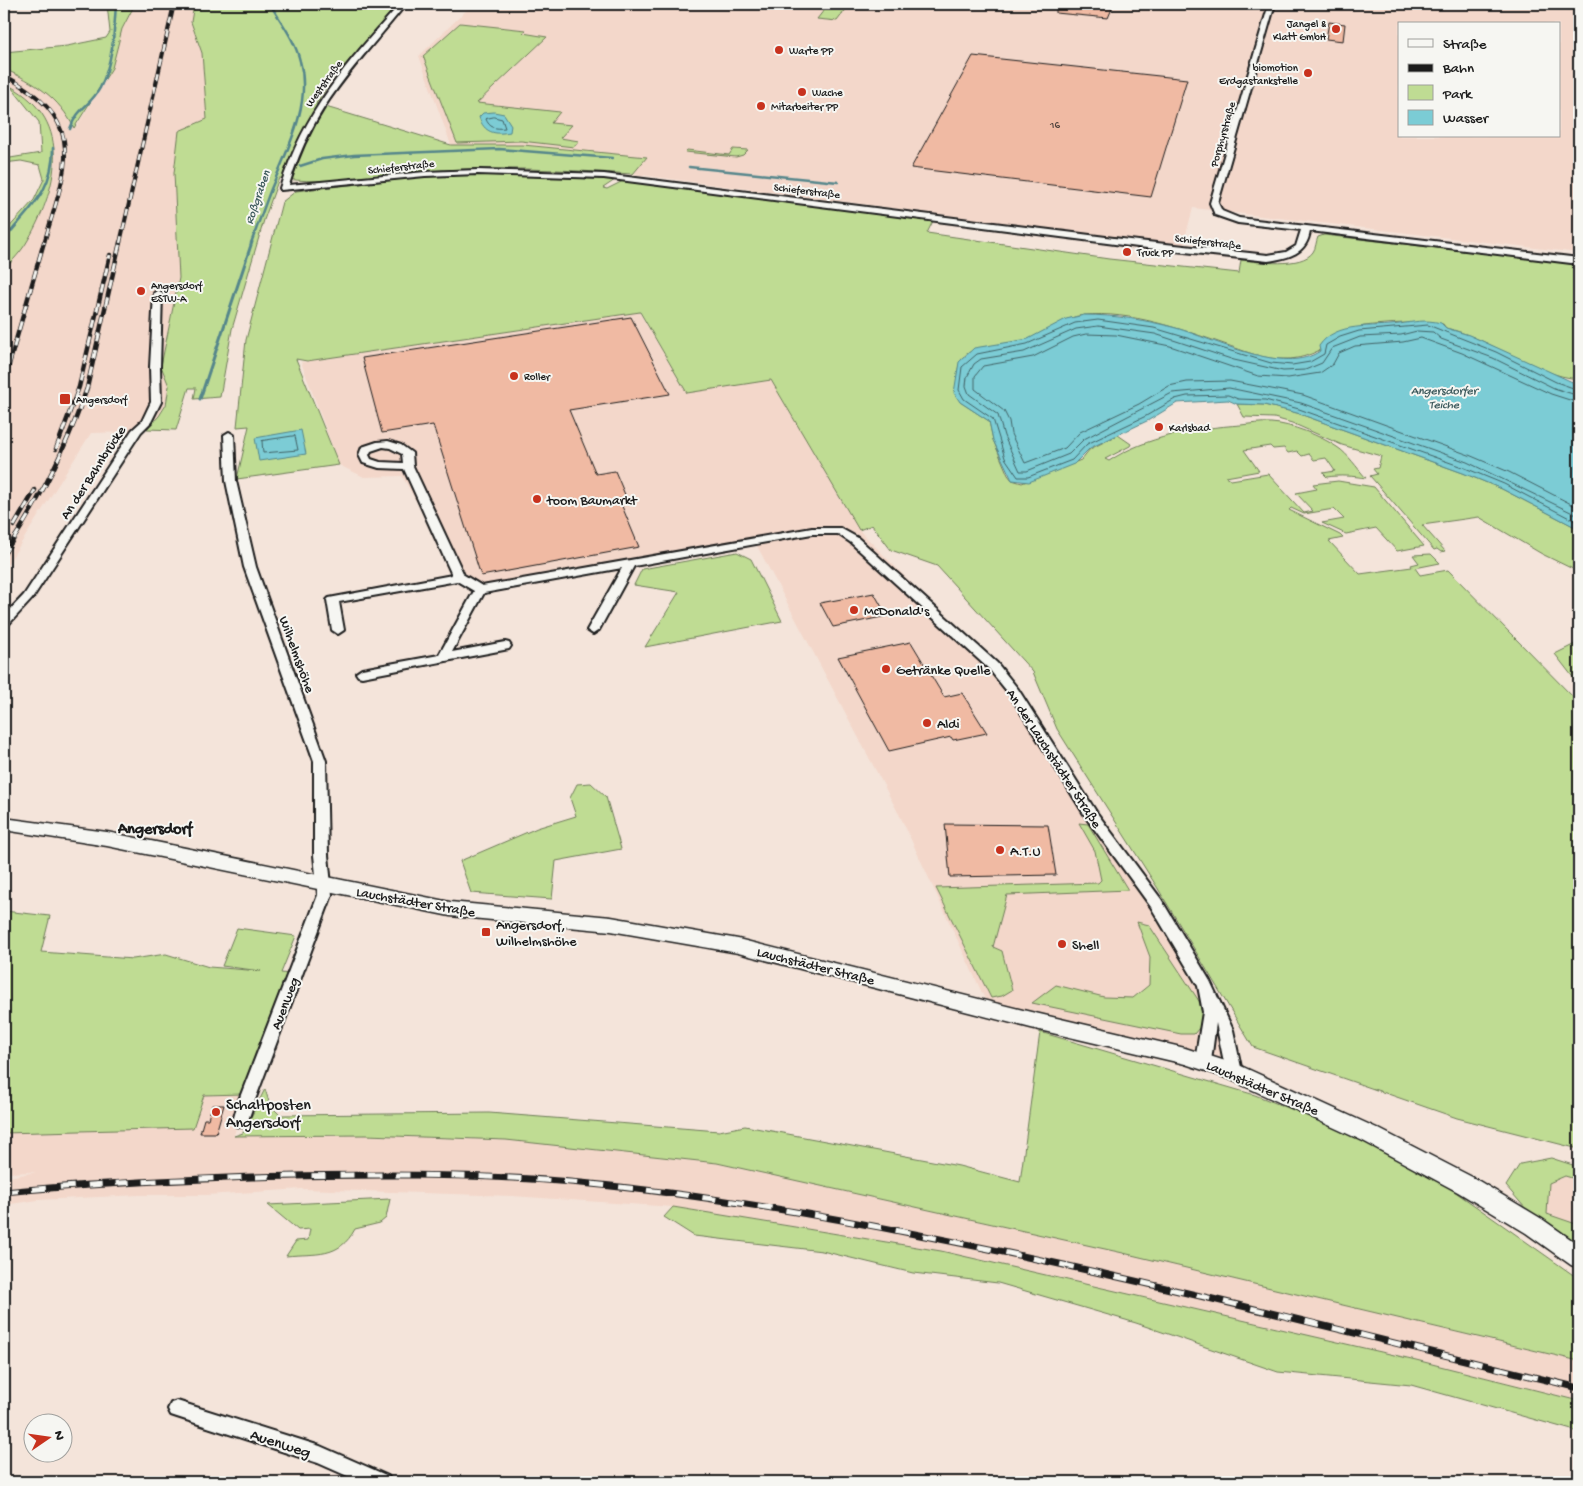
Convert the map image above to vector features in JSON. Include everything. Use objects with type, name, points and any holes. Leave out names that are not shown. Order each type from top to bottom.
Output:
[{"type":"main road","name":"Lauchstädter Straße","points":[[4,824],[107,839],[450,909],[611,924],[738,946],[1203,1061],[1234,1072],[1371,1135],[1466,1185],[1534,1226],[1579,1258]]},
{"type":"street","name":"Weststraße","points":[[284,188],[290,165],[302,135],[318,107],[337,80],[403,4]]},
{"type":"street","name":"Porphyrstraße","points":[[1218,213],[1214,203],[1272,4]]},
{"type":"street","name":"Schieferstraße","points":[[284,188],[425,174],[469,172],[539,172],[604,176],[1166,247],[1268,258],[1284,257],[1295,252],[1303,244],[1306,227]]},
{"type":"street","name":"Schieferstraße","points":[[1218,213],[1238,220],[1579,261]]},
{"type":"street","name":"An der Bahnbrücke","points":[[4,622],[28,597],[137,430],[146,422],[152,412],[156,402],[155,366],[158,293]]},
{"type":"street","name":"Wilhelmshöhe","points":[[229,435],[230,481],[250,567],[320,761],[324,884]]},
{"type":"street","points":[[408,466],[459,577],[480,590],[472,601],[443,658]]},
{"type":"street","name":"An der Lauchstädter Straße","points":[[480,590],[812,531],[840,532],[854,540],[993,666],[1014,692],[1092,816],[1156,903],[1205,985],[1210,1012],[1203,1061]]},
{"type":"street","points":[[593,630],[629,565]]},
{"type":"street","points":[[338,630],[332,600],[459,577]]},
{"type":"street","points":[[362,674],[504,646]]},
{"type":"street","name":"Auenweg","points":[[241,1121],[246,1100],[325,895],[324,884]]},
{"type":"street","points":[[1205,985],[1226,1030],[1234,1072]]},
{"type":"street","name":"Auenweg","points":[[177,1409],[320,1455],[382,1482]]},
{"type":"shaded area","points":[[135,4],[194,4],[191,22],[202,53],[207,120],[174,173],[179,278],[161,366],[169,386],[166,405],[159,416],[146,427],[130,432],[91,433],[4,570],[4,270],[27,242],[47,202],[55,167],[54,143],[51,131],[10,86],[4,83],[4,69],[28,80],[53,97],[61,106],[73,127],[77,126],[112,68],[122,29]]},
{"type":"shaded area","points":[[473,4],[1579,4],[1579,253],[1193,208],[1183,246],[633,174],[646,157],[523,145],[451,145],[419,56]]},
{"type":"shaded area","points":[[639,312],[687,393],[771,380],[859,530],[993,666],[1156,903],[1210,1012],[1220,1046],[1234,1072],[990,1010],[901,818],[755,542],[480,590],[459,577],[402,476],[364,477],[339,465],[301,362]]},
{"type":"shaded area","points":[[244,1094],[234,1136],[366,1135],[506,1140],[717,1163],[1123,1253],[1579,1361],[1579,1401],[1416,1360],[941,1251],[673,1207],[512,1196],[302,1189],[206,1195],[139,1195],[38,1200],[4,1205],[4,1178],[36,1172],[4,1173],[4,1133],[37,1131],[204,1095]]},
{"type":"shaded area","points":[[1565,1176],[1579,1180],[1579,1225],[1547,1214],[1549,1183]]},
{"type":"green space","points":[[107,4],[135,4],[122,29],[112,68],[74,128],[61,108],[45,92],[25,79],[4,69],[4,52],[67,46],[106,38],[110,32]]},
{"type":"green space","points":[[194,4],[398,4],[330,82],[316,104],[451,145],[523,145],[647,157],[633,174],[479,169],[427,171],[315,181],[279,178],[264,220],[232,329],[220,397],[194,399],[196,388],[189,388],[176,430],[147,429],[166,405],[169,386],[161,366],[179,278],[174,173],[179,131],[207,119],[202,53],[191,22]]},
{"type":"green space","points":[[822,4],[850,4],[837,21],[817,19],[828,5]]},
{"type":"green space","points":[[460,23],[526,30],[523,33],[547,37],[477,103],[560,112],[551,123],[572,125],[560,138],[579,141],[574,147],[521,141],[457,143],[423,56]]},
{"type":"green space","points":[[4,83],[11,87],[4,88]]},
{"type":"green space","points":[[12,88],[26,97],[42,114],[51,132],[54,153],[53,174],[48,196],[39,219],[26,244],[4,270],[4,233],[34,200],[44,179],[40,165],[21,161],[4,163],[4,159],[41,153],[39,122]]},
{"type":"green space","points":[[733,149],[748,150],[743,155],[736,157],[685,152],[687,150],[729,155]]},
{"type":"green space","points":[[486,174],[615,180],[603,188],[607,189],[623,181],[933,221],[927,233],[1109,259],[1239,273],[1241,260],[1280,263],[1307,257],[1313,252],[1318,237],[1324,235],[1579,264],[1579,379],[1545,371],[1480,340],[1446,328],[1443,324],[1403,323],[1364,326],[1312,354],[1278,359],[1255,354],[1155,322],[1102,314],[1076,316],[1030,339],[979,348],[969,352],[962,359],[958,368],[957,383],[960,402],[989,421],[993,440],[1008,475],[1012,480],[1022,483],[1081,460],[1090,449],[1118,435],[1131,444],[1105,459],[1109,461],[1154,440],[1189,431],[1224,426],[1263,423],[1279,424],[1305,431],[1323,439],[1345,453],[1366,478],[1327,477],[1323,473],[1335,471],[1326,458],[1314,460],[1309,454],[1302,456],[1297,451],[1288,453],[1284,448],[1273,449],[1270,446],[1244,450],[1259,471],[1226,477],[1231,480],[1268,474],[1304,513],[1313,511],[1296,493],[1317,489],[1313,484],[1338,481],[1374,487],[1424,546],[1397,551],[1376,528],[1346,534],[1322,523],[1344,519],[1334,509],[1304,514],[1291,508],[1289,510],[1340,535],[1343,538],[1329,541],[1360,574],[1412,567],[1411,565],[1419,563],[1413,555],[1431,554],[1440,563],[1415,568],[1420,575],[1448,570],[1579,703],[1579,1149],[1457,1118],[1253,1047],[1157,887],[1057,729],[1033,672],[937,566],[891,550],[872,525],[859,530],[771,380],[687,393],[640,312],[307,361],[296,359],[339,465],[237,479],[249,426],[237,427],[246,340],[282,202],[296,191],[420,177]]},
{"type":"green space","points":[[1237,404],[1264,405],[1297,413],[1502,489],[1579,529],[1579,572],[1542,554],[1479,517],[1422,525],[1445,551],[1434,550],[1370,476],[1377,474],[1373,469],[1378,468],[1381,456],[1342,445],[1292,423],[1274,418],[1244,417]]},
{"type":"green space","points":[[737,552],[751,559],[782,621],[645,647],[679,592],[634,585],[642,569]]},
{"type":"green space","points":[[1579,642],[1579,685],[1555,654]]},
{"type":"green space","points":[[591,783],[606,797],[621,849],[556,861],[552,899],[471,893],[460,861],[537,828],[576,816],[570,798],[577,784]]},
{"type":"green space","points":[[1079,823],[1088,824],[1128,890],[1007,895],[993,947],[1002,951],[1012,990],[1002,996],[991,998],[936,888],[1098,883],[1101,880],[1095,851]]},
{"type":"green space","points":[[4,911],[50,916],[41,952],[133,959],[166,954],[209,967],[261,971],[222,966],[237,928],[296,936],[281,973],[291,974],[244,1094],[204,1095],[193,1128],[4,1133]]},
{"type":"green space","points":[[1137,922],[1149,925],[1199,1001],[1204,1022],[1194,1034],[1181,1034],[1032,1003],[1056,985],[1104,997],[1133,998],[1149,985],[1150,957]]},
{"type":"green space","points":[[1040,1032],[1255,1095],[1324,1122],[1437,1179],[1579,1279],[1579,1361],[1123,1253],[717,1163],[506,1140],[366,1135],[234,1136],[243,1133],[265,1089],[270,1105],[280,1115],[489,1113],[719,1131],[745,1126],[959,1166],[1020,1182]]},
{"type":"green space","points":[[1551,1158],[1579,1167],[1579,1180],[1565,1176],[1549,1183],[1547,1214],[1579,1225],[1579,1245],[1526,1209],[1506,1186],[1520,1164]]},
{"type":"green space","points":[[390,1199],[386,1218],[380,1223],[355,1229],[349,1239],[334,1250],[326,1253],[286,1256],[296,1241],[308,1240],[310,1229],[298,1230],[268,1205]]},
{"type":"green space","points":[[673,1207],[941,1251],[1416,1360],[1579,1401],[1579,1432],[1411,1385],[1278,1372],[1136,1323],[998,1283],[913,1273],[822,1251],[694,1236],[664,1217]]},
{"type":"water","points":[[494,112],[504,114],[511,125],[510,132],[495,133],[484,127],[479,117],[483,113]]},
{"type":"water","name":"Angersdorfer Teiche","points":[[1084,315],[1131,318],[1154,323],[1176,328],[1249,353],[1288,360],[1305,358],[1320,351],[1319,346],[1326,338],[1345,329],[1356,327],[1430,321],[1441,323],[1446,328],[1469,335],[1579,385],[1579,529],[1502,489],[1463,473],[1297,413],[1264,405],[1237,404],[1228,400],[1177,403],[1149,420],[1090,448],[1074,464],[1029,482],[1012,480],[993,440],[989,421],[960,402],[954,393],[959,362],[974,348],[1028,339],[1066,319]]},
{"type":"water","points":[[301,430],[306,454],[259,461],[255,438]]},
{"type":"building","points":[[1056,4],[1114,4],[1108,18],[1056,13]]},
{"type":"building","name":"Jangel & Klatt GmbH","points":[[1329,22],[1345,24],[1343,41],[1326,39]]},
{"type":"building","points":[[973,56],[1187,79],[1151,197],[911,168]]},
{"type":"building","points":[[631,317],[670,394],[569,410],[596,474],[615,471],[626,497],[619,499],[639,547],[481,576],[433,425],[382,433],[362,358]]},
{"type":"building","name":"McDonald's","points":[[874,593],[887,616],[833,627],[820,603]]},
{"type":"building","points":[[911,642],[944,697],[962,693],[987,733],[953,740],[951,737],[889,751],[838,657]]},
{"type":"building","name":"A.T.U","points":[[945,824],[1048,825],[1056,875],[950,877]]},
{"type":"building","name":"Schaltposten Angersdorf","points":[[212,1105],[224,1105],[216,1133],[200,1133],[204,1119],[208,1119]]},
{"type":"waterway","name":"Roßgraben","points":[[70,129],[76,116],[100,88],[108,68],[116,4]]},
{"type":"waterway","name":"Roßgraben","points":[[251,243],[296,127],[303,94],[303,78],[298,53],[270,4]]},
{"type":"waterway","name":"Roßgraben","points":[[4,240],[38,199],[44,188],[52,164],[53,148]]},
{"type":"waterway","points":[[300,166],[322,159],[354,155],[499,149],[612,158]]},
{"type":"waterway","points":[[689,167],[838,182]]},
{"type":"waterway","name":"Roßgraben","points":[[200,399],[252,242]]},
{"type":"railway","points":[[120,243],[174,4]]},
{"type":"railway","points":[[4,75],[31,93],[50,110],[61,128],[65,147],[64,168],[60,190],[44,243]]},
{"type":"railway","points":[[4,382],[44,242]]},
{"type":"railway","points":[[4,554],[51,474],[71,432],[87,388],[120,242]]},
{"type":"railway","points":[[56,449],[79,387],[110,255]]},
{"type":"railway","points":[[14,526],[35,490]]},
{"type":"railway","points":[[4,1192],[190,1179],[376,1175],[499,1177],[581,1183],[669,1193],[843,1220],[1093,1271],[1579,1388]]},
{"type":"place","name":"Jangel & Klatt GmbH","points":[[1336,29]]},
{"type":"place","name":"Warte PP","points":[[779,50]]},
{"type":"place","name":"biomotion Erdgastankstelle","points":[[1308,73]]},
{"type":"place","name":"Wache","points":[[802,92]]},
{"type":"place","name":"Mitarbeiter PP","points":[[761,106]]},
{"type":"place","name":"Truck PP","points":[[1127,252]]},
{"type":"place","name":"Angersdorf ESTW-A","points":[[141,291]]},
{"type":"place","name":"Roller","points":[[514,376]]},
{"type":"place","name":"Angersdorf","points":[[65,399]]},
{"type":"place","name":"Karlsbad","points":[[1159,427]]},
{"type":"place","name":"toom Baumarkt","points":[[537,499]]},
{"type":"place","name":"McDonald's","points":[[854,610]]},
{"type":"place","name":"Getränke Quelle","points":[[886,669]]},
{"type":"place","name":"Aldi","points":[[927,723]]},
{"type":"place","name":"A.T.U","points":[[1000,850]]},
{"type":"place","name":"Angersdorf, Wilhelmshöhe","points":[[486,932]]},
{"type":"place","name":"Shell","points":[[1062,944]]},
{"type":"place","name":"Schaltposten Angersdorf","points":[[216,1112]]},
{"type":"district","name":"Angersdorf","points":[[155,827]]}]
